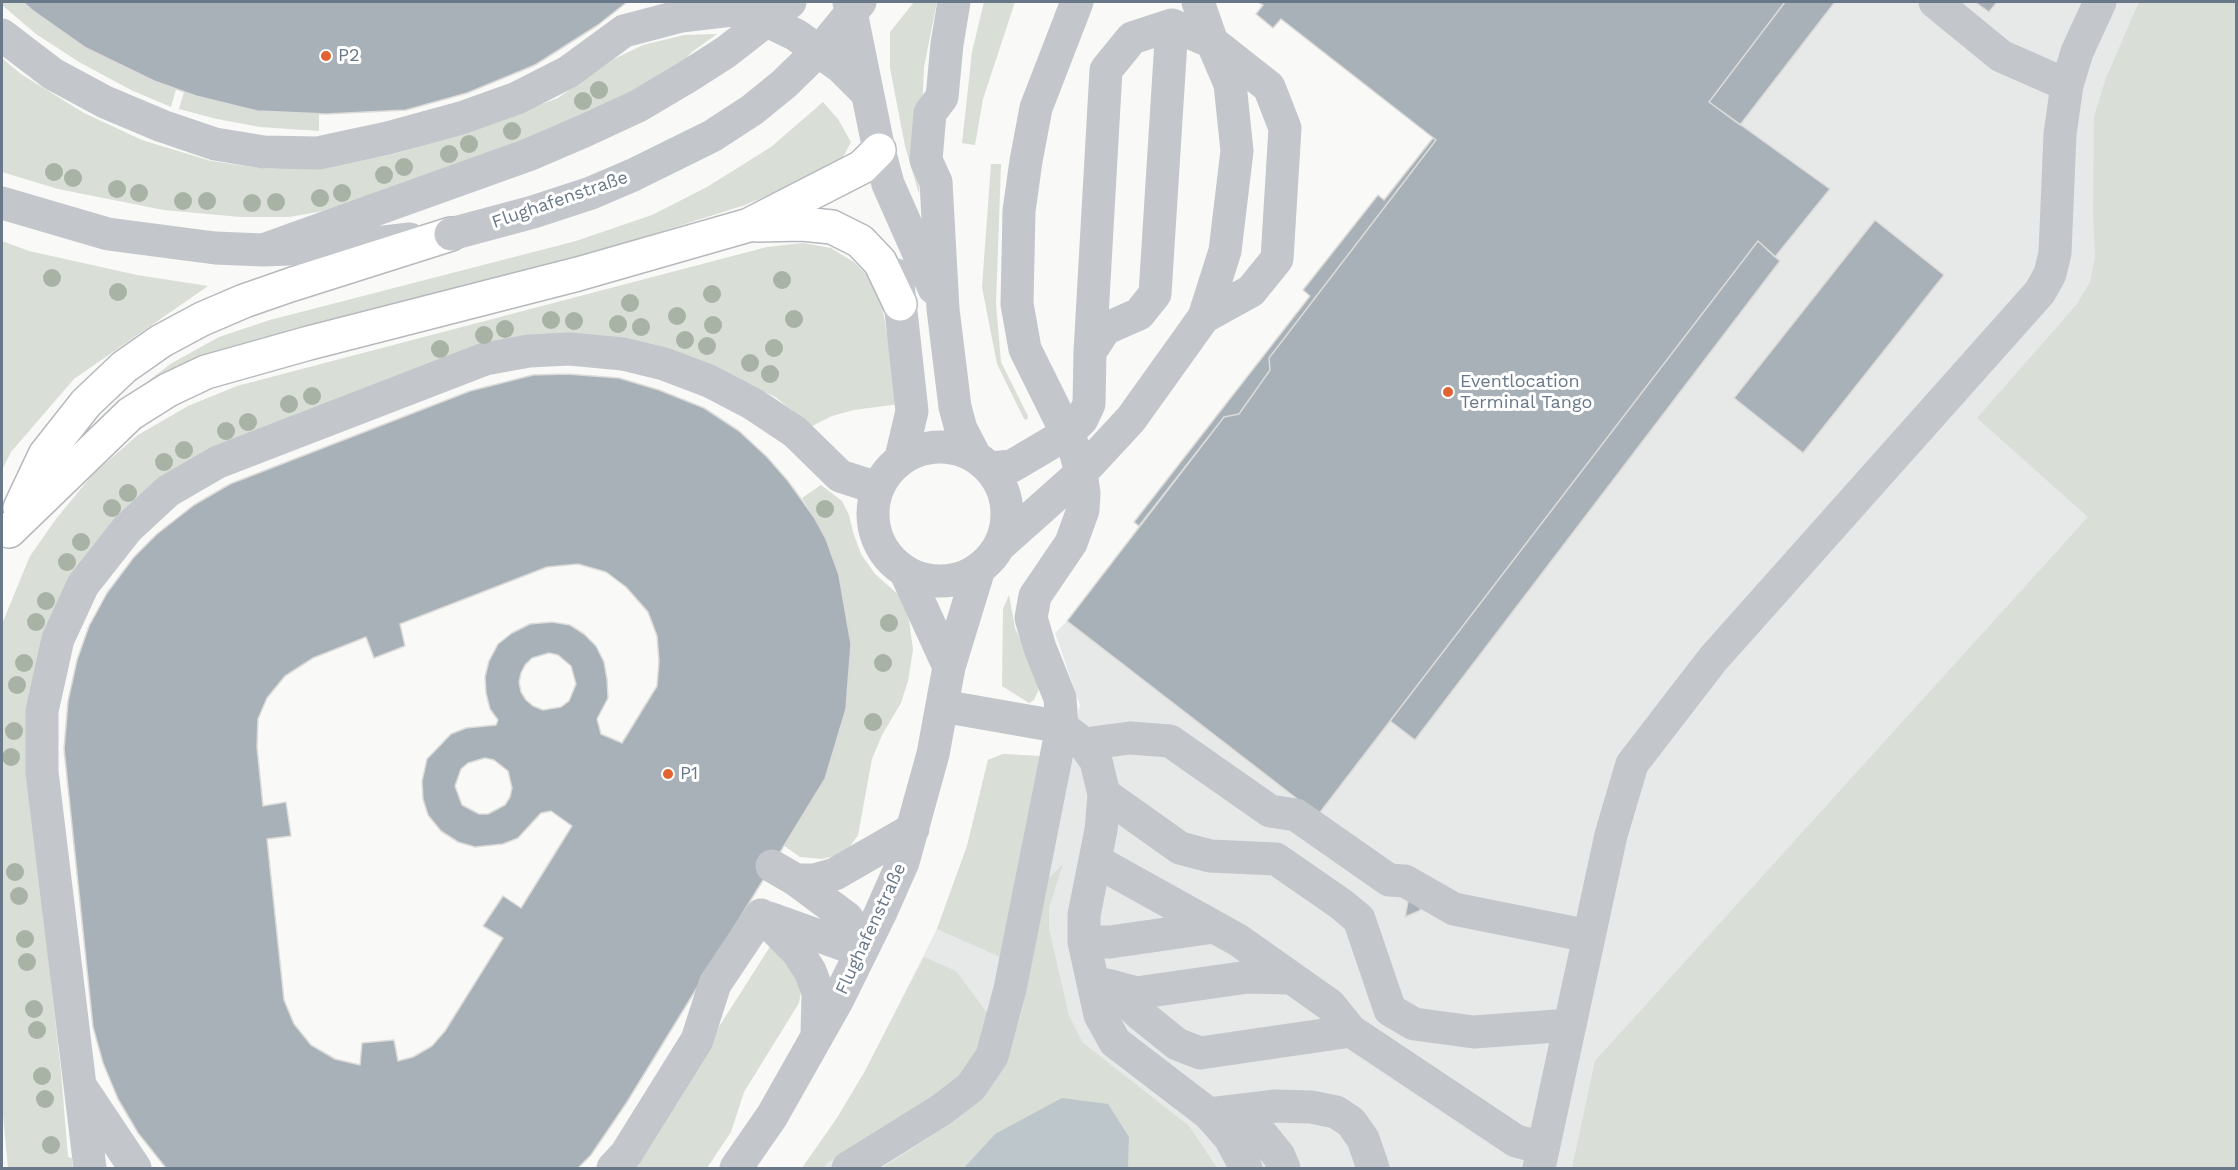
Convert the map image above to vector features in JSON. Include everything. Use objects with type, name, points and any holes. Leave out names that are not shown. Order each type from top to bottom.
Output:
[{"type":"highway","points":[[5,537],[130,414],[168,390],[206,372],[309,343],[578,274],[749,225],[862,167],[879,150]]},
{"type":"highway","points":[[749,225],[832,226],[860,241],[880,262],[900,304]]},
{"type":"highway","points":[[5,537],[45,455],[86,403],[124,367],[161,341],[202,319],[290,285],[451,234]]},
{"type":"street","name":"Flughafenstraße","points":[[849,2],[888,184],[943,309]]},
{"type":"street","name":"Flughafenstraße","points":[[2,203],[108,234],[215,248],[263,250],[341,247],[451,234],[533,212],[591,193],[712,136],[752,110],[784,84],[829,40],[860,2]]},
{"type":"street","name":"Flughafenstraße","points":[[736,1168],[772,1116],[837,1001],[903,862],[933,754],[949,667],[989,558],[1006,531],[1008,514],[1006,497],[1000,481],[982,462],[961,429],[955,407],[943,309],[936,182],[926,160],[930,113],[942,97],[954,2]]},
{"type":"street","points":[[1077,2],[1036,108],[1019,210],[1017,304],[1025,349],[1068,433],[1081,472],[1084,493],[1083,510],[1071,543],[1035,596],[1031,618],[1073,735],[1096,760],[1104,794],[1096,861],[1084,915],[1100,1015],[1115,1042],[1220,1113],[1262,1135],[1279,1156],[1284,1168]]},
{"type":"street","points":[[989,558],[1081,472],[1131,419],[1204,317],[1225,251],[1237,151],[1230,84],[1198,2]]},
{"type":"street","points":[[1935,2],[2001,56],[2067,85]]},
{"type":"street","points":[[1096,861],[1238,940],[1330,1005],[1351,1031],[1541,1158],[1611,835],[1632,764],[1713,659],[2040,292],[2050,274],[2055,253],[2060,134],[2067,85],[2077,52],[2100,2]]},
{"type":"street","points":[[2,35],[53,74],[105,102],[162,126],[215,144],[264,152],[318,153],[388,138],[461,118],[517,98],[568,72],[624,31],[681,16],[732,10],[779,11],[796,35],[841,67],[867,93]]},
{"type":"street","name":"Flughafenstraße","points":[[263,250],[528,155],[638,106],[726,52],[779,11]]},
{"type":"street","points":[[1090,352],[1104,329],[1139,314],[1155,294],[1172,25]]},
{"type":"street","points":[[982,462],[1012,466],[1068,433],[1082,419],[1089,404],[1106,70],[1132,38],[1172,25],[1212,42],[1269,87],[1285,128],[1277,259],[1251,291],[1204,317]]},
{"type":"street","name":"Flughafenstraße","points":[[888,184],[912,411],[901,458]]},
{"type":"street","points":[[93,1160],[80,1086],[42,772],[42,711],[58,639],[83,585],[127,529],[168,491],[218,462],[485,360],[529,351],[570,349],[622,354],[664,364],[709,381],[753,404],[795,432],[840,476],[877,488]]},
{"type":"street","name":"Flughafenstraße","points":[[982,462],[957,448],[938,446],[919,450],[901,458],[887,471],[877,488],[873,512],[876,535],[887,555],[905,571],[919,578],[934,581],[965,576],[989,558]]},
{"type":"street","name":"Flughafenstraße","points":[[905,571],[949,667]]},
{"type":"street","points":[[942,706],[1073,735],[1170,741],[1270,811],[1296,815],[1389,879],[1405,881],[1454,909],[1589,936]]},
{"type":"street","points":[[848,1168],[971,1087],[992,1056],[1073,735]]},
{"type":"street","points":[[1104,794],[1180,848],[1210,856],[1276,859],[1341,904],[1359,919],[1390,1011],[1414,1024],[1474,1032],[1570,1024]]},
{"type":"street","points":[[754,911],[861,951],[859,938],[847,918],[784,873],[814,880],[835,874],[913,829]]},
{"type":"street","points":[[754,911],[797,951],[810,971],[819,992],[817,1036]]},
{"type":"street","points":[[613,1168],[626,1154],[697,1040],[715,984],[754,911]]},
{"type":"street","points":[[1094,967],[1110,942],[1214,927]]},
{"type":"street","points":[[1094,967],[1136,993],[1248,977],[1290,978]]},
{"type":"street","points":[[1094,967],[1141,1015],[1177,1044],[1200,1053],[1351,1031]]},
{"type":"street","points":[[80,1086],[135,1168]]},
{"type":"street","points":[[1220,1113],[1276,1106],[1311,1107],[1336,1112],[1350,1122],[1363,1139],[1373,1168]]},
{"type":"street","points":[[1220,1113],[1246,1168]]},
{"type":"shaded area","points":[[2,2],[23,2],[86,48],[154,81],[176,89],[171,107],[131,90],[79,62],[36,34],[2,5]]},
{"type":"shaded area","points":[[914,2],[937,2],[924,67],[919,194],[905,146],[890,68],[890,32]]},
{"type":"shaded area","points":[[984,2],[1015,2],[983,99],[975,145],[962,143],[972,52]]},
{"type":"shaded area","points":[[1835,2],[2236,2],[2236,1168],[802,1168],[837,1118],[865,1071],[937,929],[967,846],[988,760],[1003,754],[1039,756],[1068,761],[1080,705],[1055,633],[1067,621],[1318,815],[1390,721],[1415,740],[1780,261],[1775,257],[1830,189],[1740,125]]},
{"type":"shaded area","points":[[2139,2],[2236,2],[2236,1168],[1572,1168],[1595,1061],[2088,517],[1977,418],[2077,304],[2090,282],[2095,257],[2094,117],[2106,78]]},
{"type":"shaded area","points":[[717,34],[692,52],[677,68],[625,96],[541,134],[323,211],[289,217],[240,217],[164,210],[58,189],[2,172],[2,58],[21,74],[84,113],[142,140],[211,161],[268,169],[322,168],[394,154],[467,132],[558,98],[612,60],[643,45],[684,35]]},
{"type":"shaded area","points":[[184,92],[257,111],[319,113],[319,131],[260,127],[179,109]]},
{"type":"shaded area","points":[[823,102],[838,119],[851,142],[843,157],[823,172],[745,205],[581,257],[262,338],[203,357],[132,393],[172,363],[219,337],[270,320],[576,241],[652,215],[707,187],[771,147]]},
{"type":"shaded area","points":[[991,164],[1001,164],[996,304],[1001,362],[1028,416],[1027,420],[1024,419],[997,364],[982,287]]},
{"type":"shaded area","points":[[2,241],[29,251],[137,275],[208,286],[74,379],[11,452],[2,470]]},
{"type":"shaded area","points":[[803,243],[831,248],[854,262],[870,278],[881,299],[899,404],[854,410],[832,416],[812,426],[775,397],[720,370],[571,336],[219,450],[102,541],[29,787],[61,1072],[68,1157],[72,1158],[73,1168],[8,1168],[2,1105],[2,624],[30,556],[56,519],[93,474],[138,435],[188,406],[237,386],[767,247]]},
{"type":"shaded area","points":[[821,485],[842,501],[849,515],[861,554],[875,574],[901,597],[909,620],[913,650],[908,681],[901,703],[882,735],[872,759],[858,835],[849,848],[839,855],[822,859],[800,857],[783,845],[825,779],[846,709],[851,644],[839,575],[814,517],[802,498]]},
{"type":"shaded area","points":[[1009,595],[1015,628],[1035,669],[1039,684],[1034,700],[1029,703],[1002,686],[1003,609]]},
{"type":"shaded area","points":[[1003,754],[1039,756],[1000,957],[937,929],[967,846],[988,760]]},
{"type":"shaded area","points":[[1063,864],[1049,908],[1049,929],[1069,1016],[1083,1043],[1189,1126],[1217,1168],[1128,1168],[1129,1137],[995,1134],[964,1168],[882,1168],[950,1124],[984,1096],[1005,1066],[1022,1011],[1046,881]]},
{"type":"shaded area","points":[[771,945],[791,956],[802,986],[799,1003],[744,1092],[731,1132],[707,1168],[629,1168]]},
{"type":"shaded area","points":[[924,957],[956,971],[987,1013],[977,1051],[962,1073],[931,1100],[827,1163],[823,1168],[802,1168],[837,1118],[865,1071]]},
{"type":"shaded area","points":[[1062,1098],[1108,1104],[1129,1137],[1128,1168],[964,1168],[995,1134]]},
{"type":"building","name":"P2","points":[[23,2],[627,2],[598,25],[535,65],[467,93],[406,110],[326,114],[257,111],[196,96],[154,81],[86,48]]},
{"type":"building","name":"Eventlocation Terminal Tango","points":[[1258,2],[1785,2],[1709,102],[1830,189],[1775,257],[1758,241],[1318,815],[1067,621],[1224,417],[1239,414],[1270,370],[1269,358],[1436,140],[1281,19],[1273,28],[1256,14],[1263,5]]},
{"type":"building","points":[[1785,2],[1835,2],[1740,125],[1709,102]]},
{"type":"building","points":[[1975,2],[1997,2],[1989,12]]},
{"type":"building","points":[[1433,138],[1436,140],[1269,358],[1270,370],[1239,414],[1224,417],[1139,526],[1134,522],[1310,296],[1303,290],[1378,195],[1384,200]]},
{"type":"building","points":[[1875,220],[1944,275],[1803,453],[1734,398]]},
{"type":"building","points":[[1758,241],[1780,261],[1415,740],[1390,721]]},
{"type":"building","name":"P1","points":[[567,374],[619,378],[659,390],[704,408],[739,431],[788,481],[814,517],[826,539],[839,575],[851,644],[846,709],[825,779],[627,1102],[591,1155],[578,1168],[166,1168],[138,1133],[118,1099],[103,1063],[93,1027],[64,749],[68,701],[77,660],[89,626],[107,593],[134,557],[157,534],[194,505],[230,484],[470,391],[533,375]],"holes":[[[578,564],[606,572],[626,587],[648,612],[657,636],[659,661],[657,686],[622,743],[601,734],[597,719],[608,698],[607,679],[604,662],[596,646],[584,634],[570,625],[552,622],[530,624],[512,633],[498,644],[489,661],[485,677],[490,709],[498,720],[496,725],[466,728],[451,734],[427,759],[422,781],[423,799],[428,815],[441,831],[458,842],[475,847],[503,844],[518,838],[541,813],[551,811],[572,826],[521,908],[503,896],[483,926],[503,938],[445,1031],[432,1046],[413,1057],[398,1061],[394,1040],[362,1043],[360,1065],[335,1059],[311,1045],[294,1024],[284,1000],[267,839],[291,836],[286,802],[263,806],[257,747],[258,719],[267,698],[285,676],[313,658],[366,637],[374,658],[405,646],[400,624],[547,567]],[[549,653],[558,655],[571,666],[576,684],[569,701],[561,707],[543,710],[526,700],[519,682],[525,665],[532,658]],[[485,758],[494,760],[508,771],[512,788],[505,805],[488,814],[479,814],[462,805],[455,786],[461,769],[468,763]]]},
{"type":"building","points":[[1408,901],[1417,902],[1421,910],[1405,917]]},
{"type":"place","name":"P2","points":[[326,56]]},
{"type":"place","name":"Eventlocation Terminal Tango","points":[[1448,392]]},
{"type":"place","name":"P1","points":[[668,774]]}]
